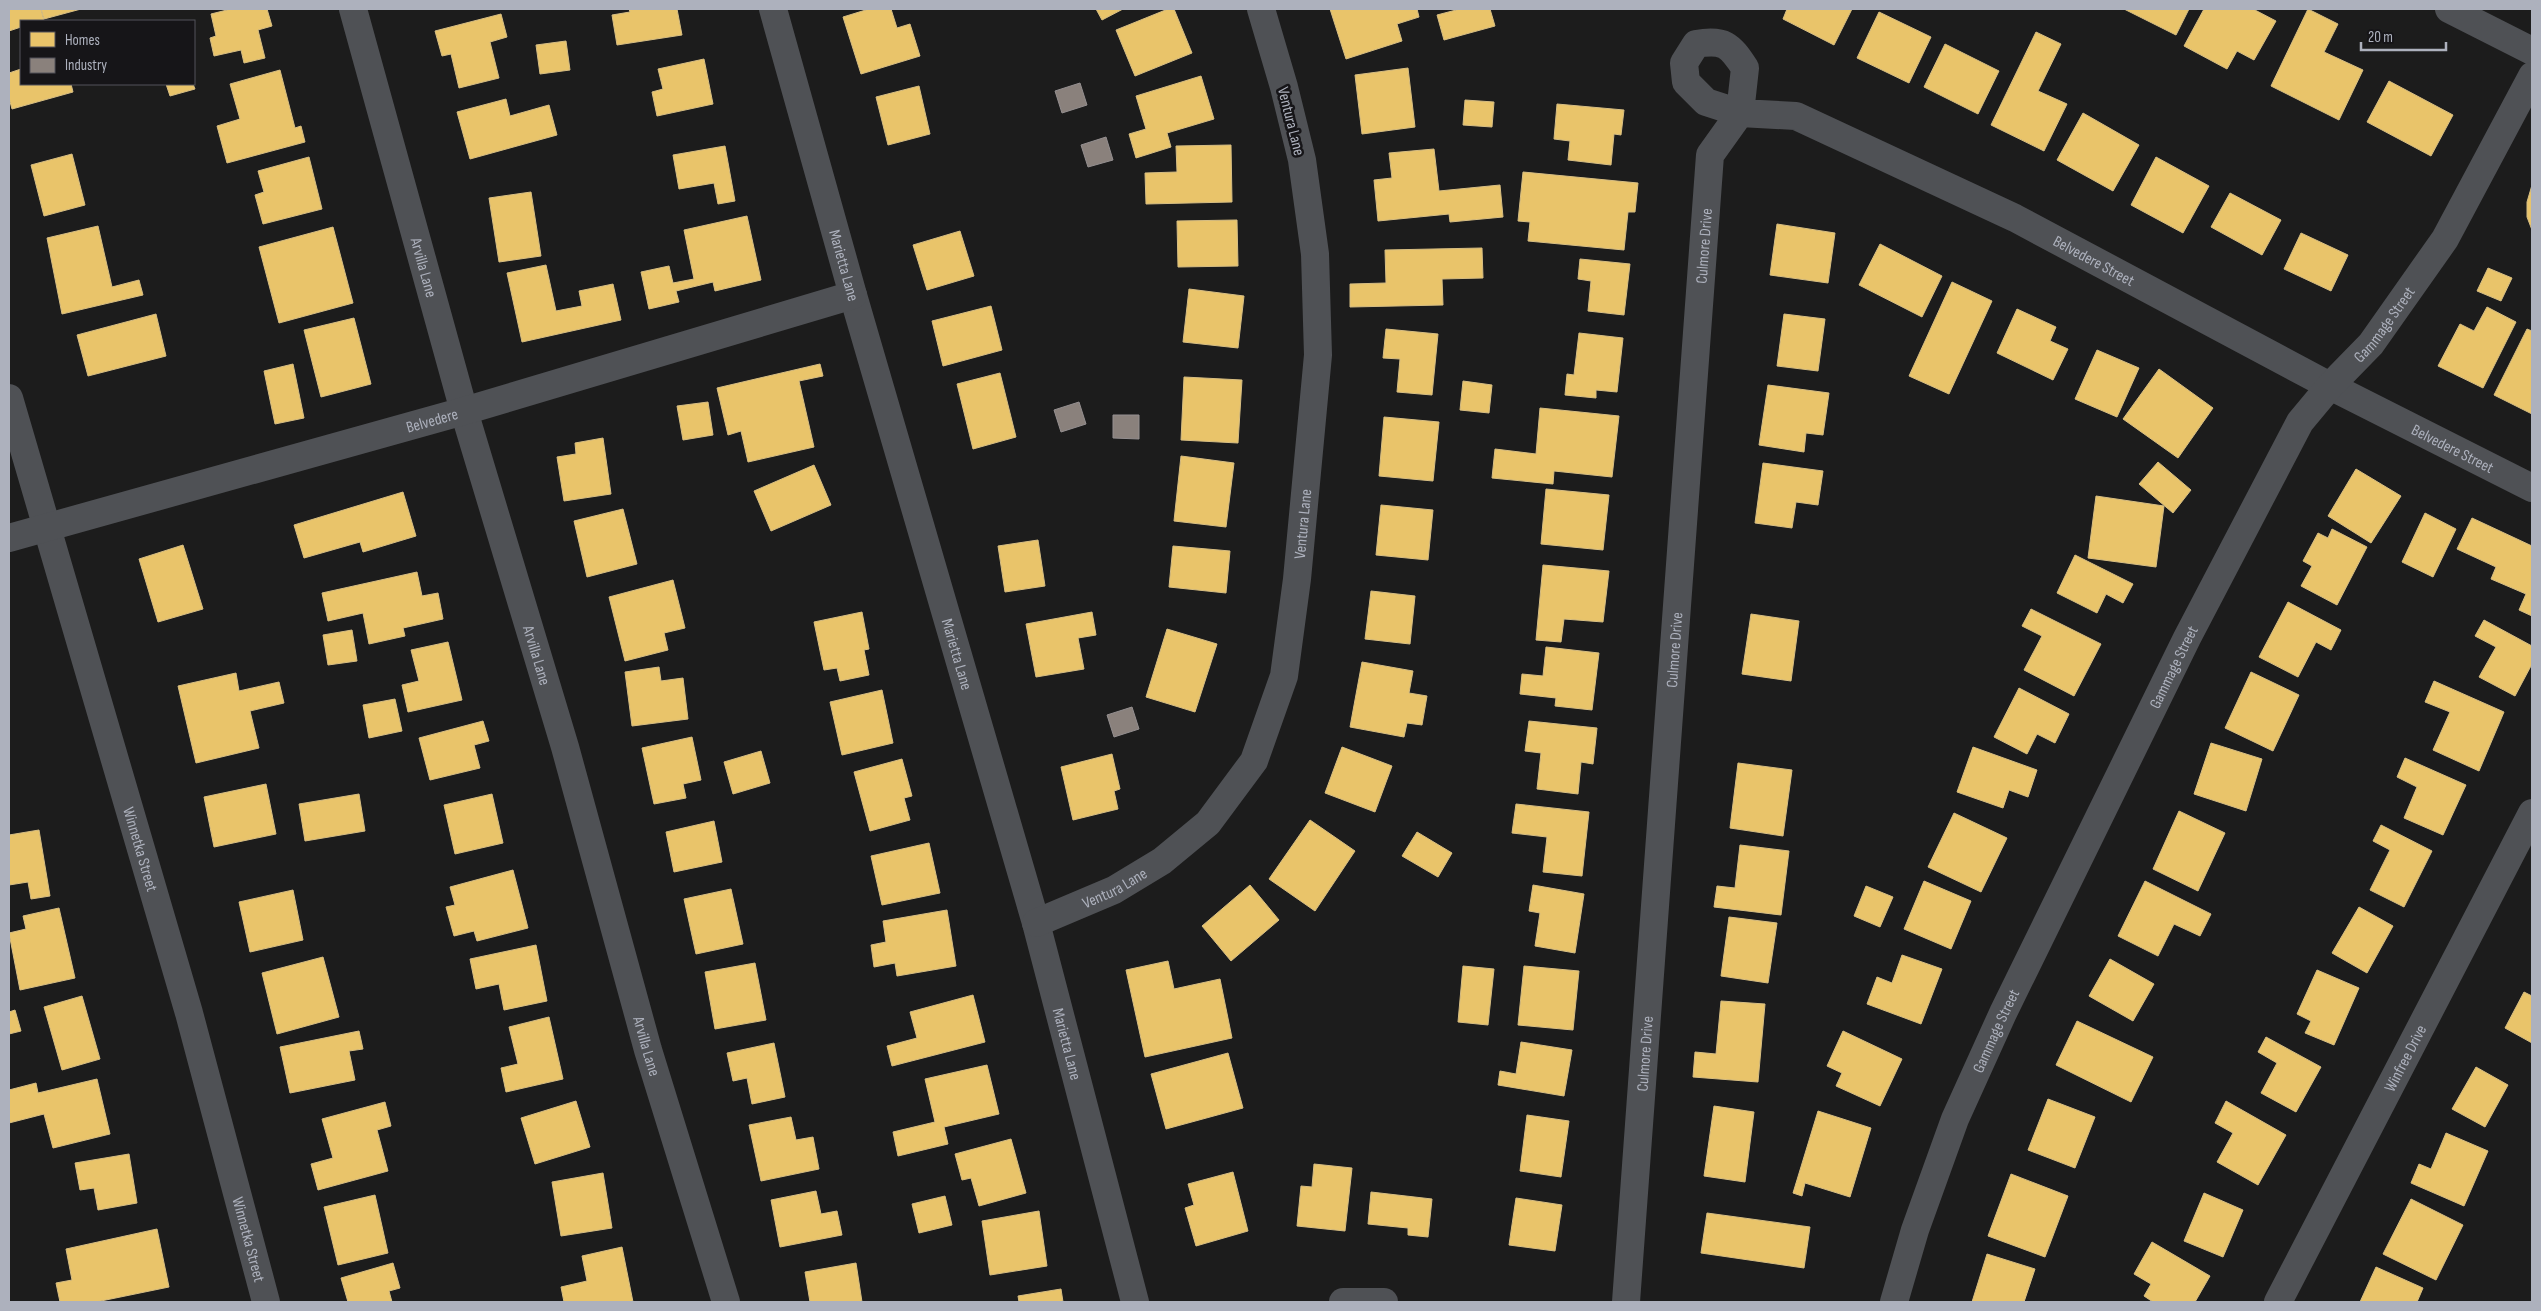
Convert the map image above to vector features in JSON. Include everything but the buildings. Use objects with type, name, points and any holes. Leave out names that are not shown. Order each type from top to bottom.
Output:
[{"type":"street","name":"Arvilla Lane","points":[[353,9],[464,411],[565,747],[648,1050],[726,1302]]},
{"type":"street","name":"Marietta Lane","points":[[773,9],[853,295],[1036,923],[1135,1302]]},
{"type":"street","name":"Ventura Lane","points":[[1036,923],[1114,890],[1162,861],[1208,823],[1254,761],[1284,676],[1298,580],[1318,355],[1315,254],[1302,160],[1284,87],[1261,9]]},
{"type":"street","points":[[2449,9],[2532,51]]},
{"type":"street","points":[[1715,40],[1733,49],[1746,68],[1740,112],[1706,102],[1686,82],[1684,63],[1696,44],[1715,40]]},
{"type":"street","name":"Gammage Street","points":[[1894,1302],[1915,1230],[1954,1119],[2103,804],[2200,612],[2300,422],[2330,386],[2370,344],[2445,239],[2532,76]]},
{"type":"street","name":"Belvedere Street","points":[[1740,112],[1796,116],[2015,218],[2330,386],[2532,488]]},
{"type":"street","name":"Culmore Drive","points":[[1626,1302],[1710,155],[1740,112]]},
{"type":"street","name":"Belvedere","points":[[9,538],[464,411],[853,295]]},
{"type":"street","name":"Winnetka Street","points":[[9,398],[45,527],[189,1013],[266,1302]]},
{"type":"street","name":"Winfree Drive","points":[[2278,1302],[2532,813]]},
{"type":"street","points":[[1343,1302],[1384,1302]]}]
